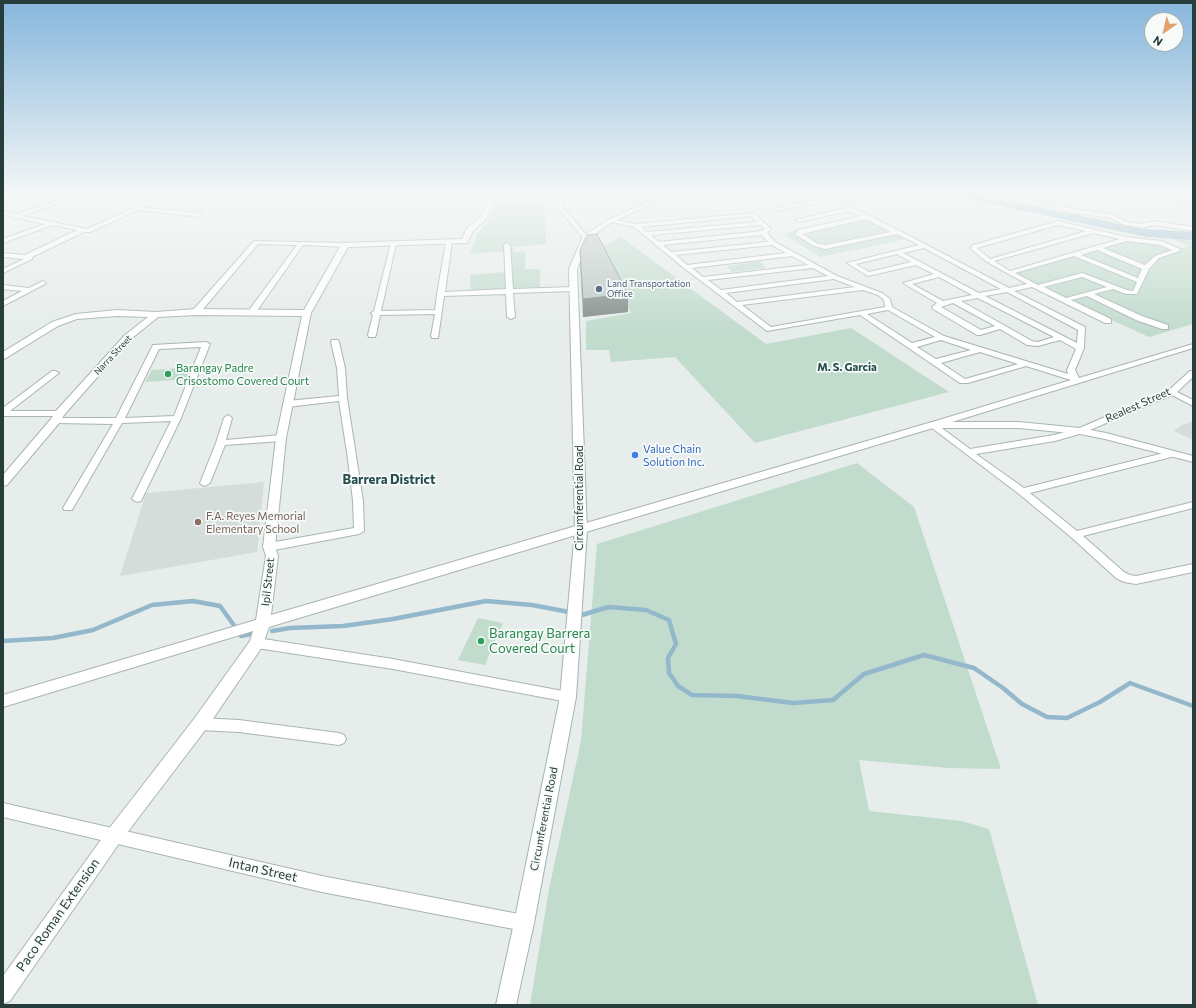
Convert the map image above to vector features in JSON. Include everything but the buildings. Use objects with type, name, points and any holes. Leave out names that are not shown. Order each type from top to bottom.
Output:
[{"type":"street","points":[[3,255],[26,257],[60,241]]},
{"type":"street","points":[[3,271],[67,241]]},
{"type":"street","points":[[196,312],[256,242],[301,244],[393,244],[463,241]]},
{"type":"street","name":"Circumferential Road","points":[[506,1005],[524,923],[568,697],[581,530],[572,269],[585,241]]},
{"type":"street","points":[[653,241],[770,329],[889,308],[941,338],[1076,380]]},
{"type":"street","points":[[657,244],[686,241]]},
{"type":"street","points":[[810,241],[816,245],[825,247],[854,241]]},
{"type":"street","points":[[915,241],[1082,329],[1080,348],[1071,370],[1076,380]]},
{"type":"street","points":[[993,241],[975,246],[974,248],[989,261],[1009,273],[1108,320]]},
{"type":"street","points":[[989,261],[1061,241]]},
{"type":"street","points":[[1009,273],[1119,241]]},
{"type":"street","points":[[1001,327],[984,333],[977,332],[937,308],[937,306],[942,303],[1035,286],[1082,275],[1126,292],[1135,292],[1146,268],[1157,258],[1178,250],[1162,243],[1150,241]]},
{"type":"street","points":[[435,336],[440,294],[449,242]]},
{"type":"street","points":[[670,254],[773,243],[834,277],[880,294],[887,299],[889,308]]},
{"type":"street","points":[[251,312],[301,244]]},
{"type":"street","name":"Ipil Street","points":[[114,836],[200,724],[257,643],[264,622],[272,556],[269,546],[280,438],[307,312],[345,244]]},
{"type":"street","points":[[372,335],[393,244]]},
{"type":"street","points":[[507,244],[511,317]]},
{"type":"street","points":[[917,263],[868,274],[850,264],[925,246]]},
{"type":"street","points":[[1097,248],[1146,268]]},
{"type":"street","points":[[897,252],[1080,348]]},
{"type":"street","points":[[686,267],[792,254]]},
{"type":"street","points":[[1074,254],[1140,281]]},
{"type":"street","points":[[703,279],[812,266]]},
{"type":"street","points":[[940,274],[906,283],[942,303]]},
{"type":"street","points":[[720,292],[834,277]]},
{"type":"street","points":[[3,304],[44,282]]},
{"type":"street","points":[[3,287],[30,290]]},
{"type":"street","points":[[1065,300],[1090,295],[1115,287]]},
{"type":"street","points":[[737,304],[864,288]]},
{"type":"street","points":[[440,294],[573,289]]},
{"type":"street","points":[[1090,295],[1139,318],[1165,327]]},
{"type":"street","points":[[955,301],[1034,344],[1060,338]]},
{"type":"street","points":[[3,356],[55,324],[76,317],[117,313],[156,315],[196,312],[307,312]]},
{"type":"street","points":[[376,313],[439,312]]},
{"type":"street","points":[[861,313],[964,381],[1026,364]]},
{"type":"street","name":"Narra Street","points":[[3,482],[128,337],[156,315]]},
{"type":"street","points":[[910,346],[941,338]]},
{"type":"street","points":[[269,546],[359,530],[356,480],[343,398],[341,368],[336,342]]},
{"type":"street","points":[[68,508],[119,421],[156,347],[206,344],[177,418],[137,499]]},
{"type":"street","points":[[3,701],[80,679],[264,622],[581,530],[1193,346]]},
{"type":"street","points":[[934,362],[979,350]]},
{"type":"street","points":[[3,412],[55,373]]},
{"type":"street","name":"Realest Street","points":[[969,452],[1055,438],[1080,431],[1172,392],[1193,373]]},
{"type":"street","points":[[1172,392],[1193,403]]},
{"type":"street","points":[[287,404],[343,398]]},
{"type":"street","points":[[3,412],[119,421],[177,418]]},
{"type":"street","points":[[204,483],[221,443],[228,418]]},
{"type":"street","points":[[932,425],[1019,425],[1080,431],[1106,436],[1193,459]]},
{"type":"street","points":[[932,425],[1022,492],[1075,535],[1120,576],[1128,580],[1136,580],[1193,568]]},
{"type":"street","points":[[221,443],[280,438]]},
{"type":"street","points":[[1022,492],[1172,454]]},
{"type":"street","points":[[1075,535],[1193,504]]},
{"type":"street","points":[[257,643],[392,664],[568,697]]},
{"type":"street","points":[[200,724],[239,726],[339,739]]},
{"type":"street","name":"Intan Street","points":[[3,810],[322,884],[524,923]]},
{"type":"street","name":"Paco Roman Extension","points":[[3,994],[114,836]]},
{"type":"shaded area","points":[[1193,421],[1193,440],[1174,431],[1182,425]]},
{"type":"shaded area","name":"F.A. Reyes Memorial Elementary School","points":[[264,482],[257,552],[120,576],[146,493]]},
{"type":"green space","points":[[475,241],[546,241],[546,244],[513,247],[513,252],[526,251],[525,269],[540,269],[540,287],[471,290],[470,275],[506,272],[504,251],[470,254]]},
{"type":"green space","points":[[614,241],[626,241],[766,344],[851,328],[949,392],[755,443],[675,357],[611,362],[609,350],[586,350],[586,321],[631,313],[597,251]]},
{"type":"green space","points":[[794,241],[897,241],[820,257]]},
{"type":"green space","points":[[1124,241],[1147,242],[1173,251],[1188,246],[1177,241],[1193,241],[1193,324],[1149,337],[1035,285],[1015,273]]},
{"type":"green space","points":[[760,261],[766,268],[732,272],[727,266]]},
{"type":"green space","name":"Barangay Padre Crisostomo Covered Court","points":[[192,367],[185,379],[145,382],[152,370]]},
{"type":"green space","points":[[857,463],[914,507],[1001,769],[948,768],[859,760],[869,811],[961,821],[989,829],[1038,1005],[530,1005],[549,889],[581,741],[597,544]]},
{"type":"green space","name":"Barangay Barrera Covered Court","points":[[478,618],[503,623],[485,665],[458,660]]},
{"type":"waterway","points":[[3,641],[53,638],[93,630],[152,605],[193,601],[220,606],[236,628]]},
{"type":"waterway","points":[[272,631],[290,628],[343,626],[393,619],[486,601],[532,605],[569,612]]},
{"type":"waterway","points":[[582,615],[608,607],[646,610],[669,620],[676,644],[668,658],[669,673],[678,686],[692,695],[737,696],[793,703],[833,700],[864,674],[924,655],[974,668],[1003,688],[1022,704],[1047,717],[1067,718],[1100,702],[1130,683],[1193,706]]},
{"type":"waterway","points":[[239,634],[241,636],[251,634]]},
{"type":"place","name":"Land Transportation Office","points":[[599,289]]},
{"type":"place","name":"Barangay Padre Crisostomo Covered Court","points":[[168,374]]},
{"type":"place","name":"Value Chain Solution Inc.","points":[[635,455]]},
{"type":"place","name":"F.A. Reyes Memorial Elementary School","points":[[198,522]]},
{"type":"place","name":"Barangay Barrera Covered Court","points":[[481,641]]},
{"type":"district","name":"M. S. Garcia","points":[[847,367]]},
{"type":"district","name":"Barrera District","points":[[389,480]]}]
